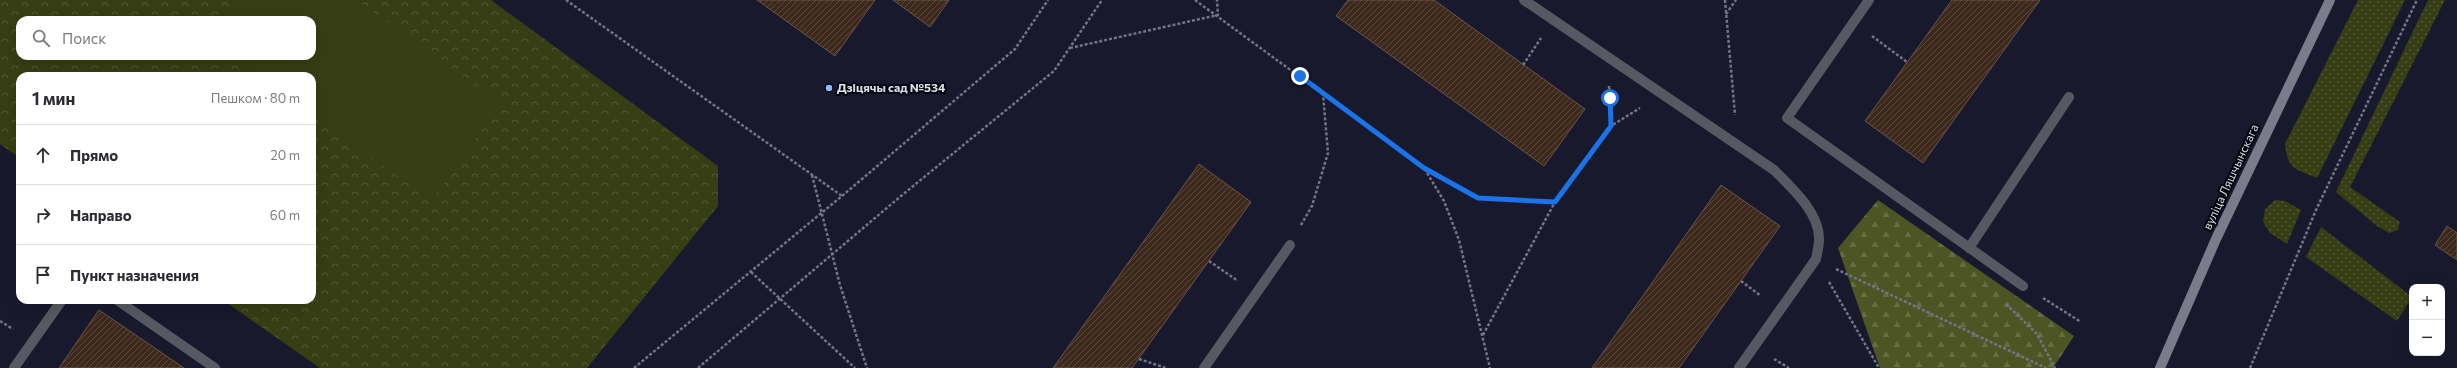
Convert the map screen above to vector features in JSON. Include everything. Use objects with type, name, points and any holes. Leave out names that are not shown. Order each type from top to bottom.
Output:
[{"type":"main road","name":"вуліца Ляшчынскага","points":[[2160,368],[2216,239],[2330,0]]},
{"type":"lane","points":[[1524,0],[1774,170],[1798,194],[1815,222],[1819,239],[1816,259],[1740,368]]},
{"type":"lane","points":[[1869,0],[1787,118],[2024,286]]},
{"type":"lane","points":[[1969,248],[2069,97]]},
{"type":"lane","points":[[1204,368],[1290,245]]},
{"type":"lane","points":[[14,368],[59,304]]},
{"type":"lane","points":[[123,304],[215,368]]},
{"type":"path","points":[[566,0],[842,196]]},
{"type":"path","points":[[634,368],[842,196],[1015,49],[1048,0]]},
{"type":"path","points":[[698,368],[832,254],[1054,71],[1102,0]]},
{"type":"path","points":[[1194,0],[1218,16],[1424,168],[1478,198],[1555,202]]},
{"type":"path","points":[[1217,0],[1218,16]]},
{"type":"path","points":[[1725,0],[1737,145]]},
{"type":"path","points":[[1726,14],[1736,0]]},
{"type":"path","points":[[2250,368],[2284,282],[2316,210],[2417,0]]},
{"type":"path","points":[[1070,48],[1218,16]]},
{"type":"path","points":[[1523,64],[1553,20]]},
{"type":"path","points":[[1854,22],[1907,62]]},
{"type":"path","points":[[1607,56],[1611,126]]},
{"type":"path","points":[[1290,245],[1312,206],[1328,153],[1324,94]]},
{"type":"path","points":[[1483,336],[1555,202],[1611,126],[1662,94]]},
{"type":"path","points":[[1424,168],[1444,201],[1459,240],[1490,368]]},
{"type":"path","points":[[812,175],[820,214],[867,368]]},
{"type":"path","points":[[1816,259],[1879,368]]},
{"type":"path","points":[[1816,259],[2046,368]]},
{"type":"path","points":[[1209,261],[1256,294]]},
{"type":"path","points":[[751,272],[855,368]]},
{"type":"path","points":[[2024,286],[2081,322]]},
{"type":"path","points":[[2003,301],[2038,334],[2055,368]]},
{"type":"path","points":[[1139,359],[1166,368]]},
{"type":"green space","points":[[0,0],[491,0],[718,166],[718,206],[587,368],[320,368],[229,304],[316,304],[316,72],[16,72],[16,155],[0,144]]},
{"type":"green space","points":[[239,0],[356,0],[501,103],[432,200],[316,118],[316,72],[251,72],[235,60],[316,60],[316,16],[228,16]]},
{"type":"green space","points":[[2358,0],[2405,0],[2317,178],[2303,173],[2291,164],[2286,153],[2285,144]]},
{"type":"green space","points":[[2428,0],[2445,0],[2350,187],[2400,222],[2398,230],[2389,233],[2377,226],[2336,192]]},
{"type":"green space","points":[[1878,200],[2074,336],[2053,368],[1880,368],[1838,248]]},
{"type":"green space","points":[[2275,200],[2285,201],[2301,210],[2287,244],[2270,233],[2263,222],[2265,209]]},
{"type":"green space","points":[[2321,227],[2409,295],[2409,302],[2397,321],[2306,257]]},
{"type":"building","points":[[757,0],[875,0],[835,56]]},
{"type":"building","points":[[893,0],[949,0],[930,27]]},
{"type":"building","points":[[1348,0],[1434,0],[1585,109],[1544,166],[1336,16]]},
{"type":"building","points":[[1952,0],[2040,0],[1923,163],[1865,121]]},
{"type":"building","points":[[1199,164],[1251,202],[1132,368],[1053,368]]},
{"type":"building","points":[[1721,185],[1780,226],[1679,368],[1592,368]]},
{"type":"building","points":[[2447,226],[2457,233],[2457,260],[2435,245]]},
{"type":"building","points":[[99,310],[184,368],[59,368]]},
{"type":"place","name":"Дзіцячы сад №534","points":[[829,88]]},
{"type":"route","points":[[1300,76],[1424,168],[1478,198],[1555,202],[1611,126],[1610,98]]}]
